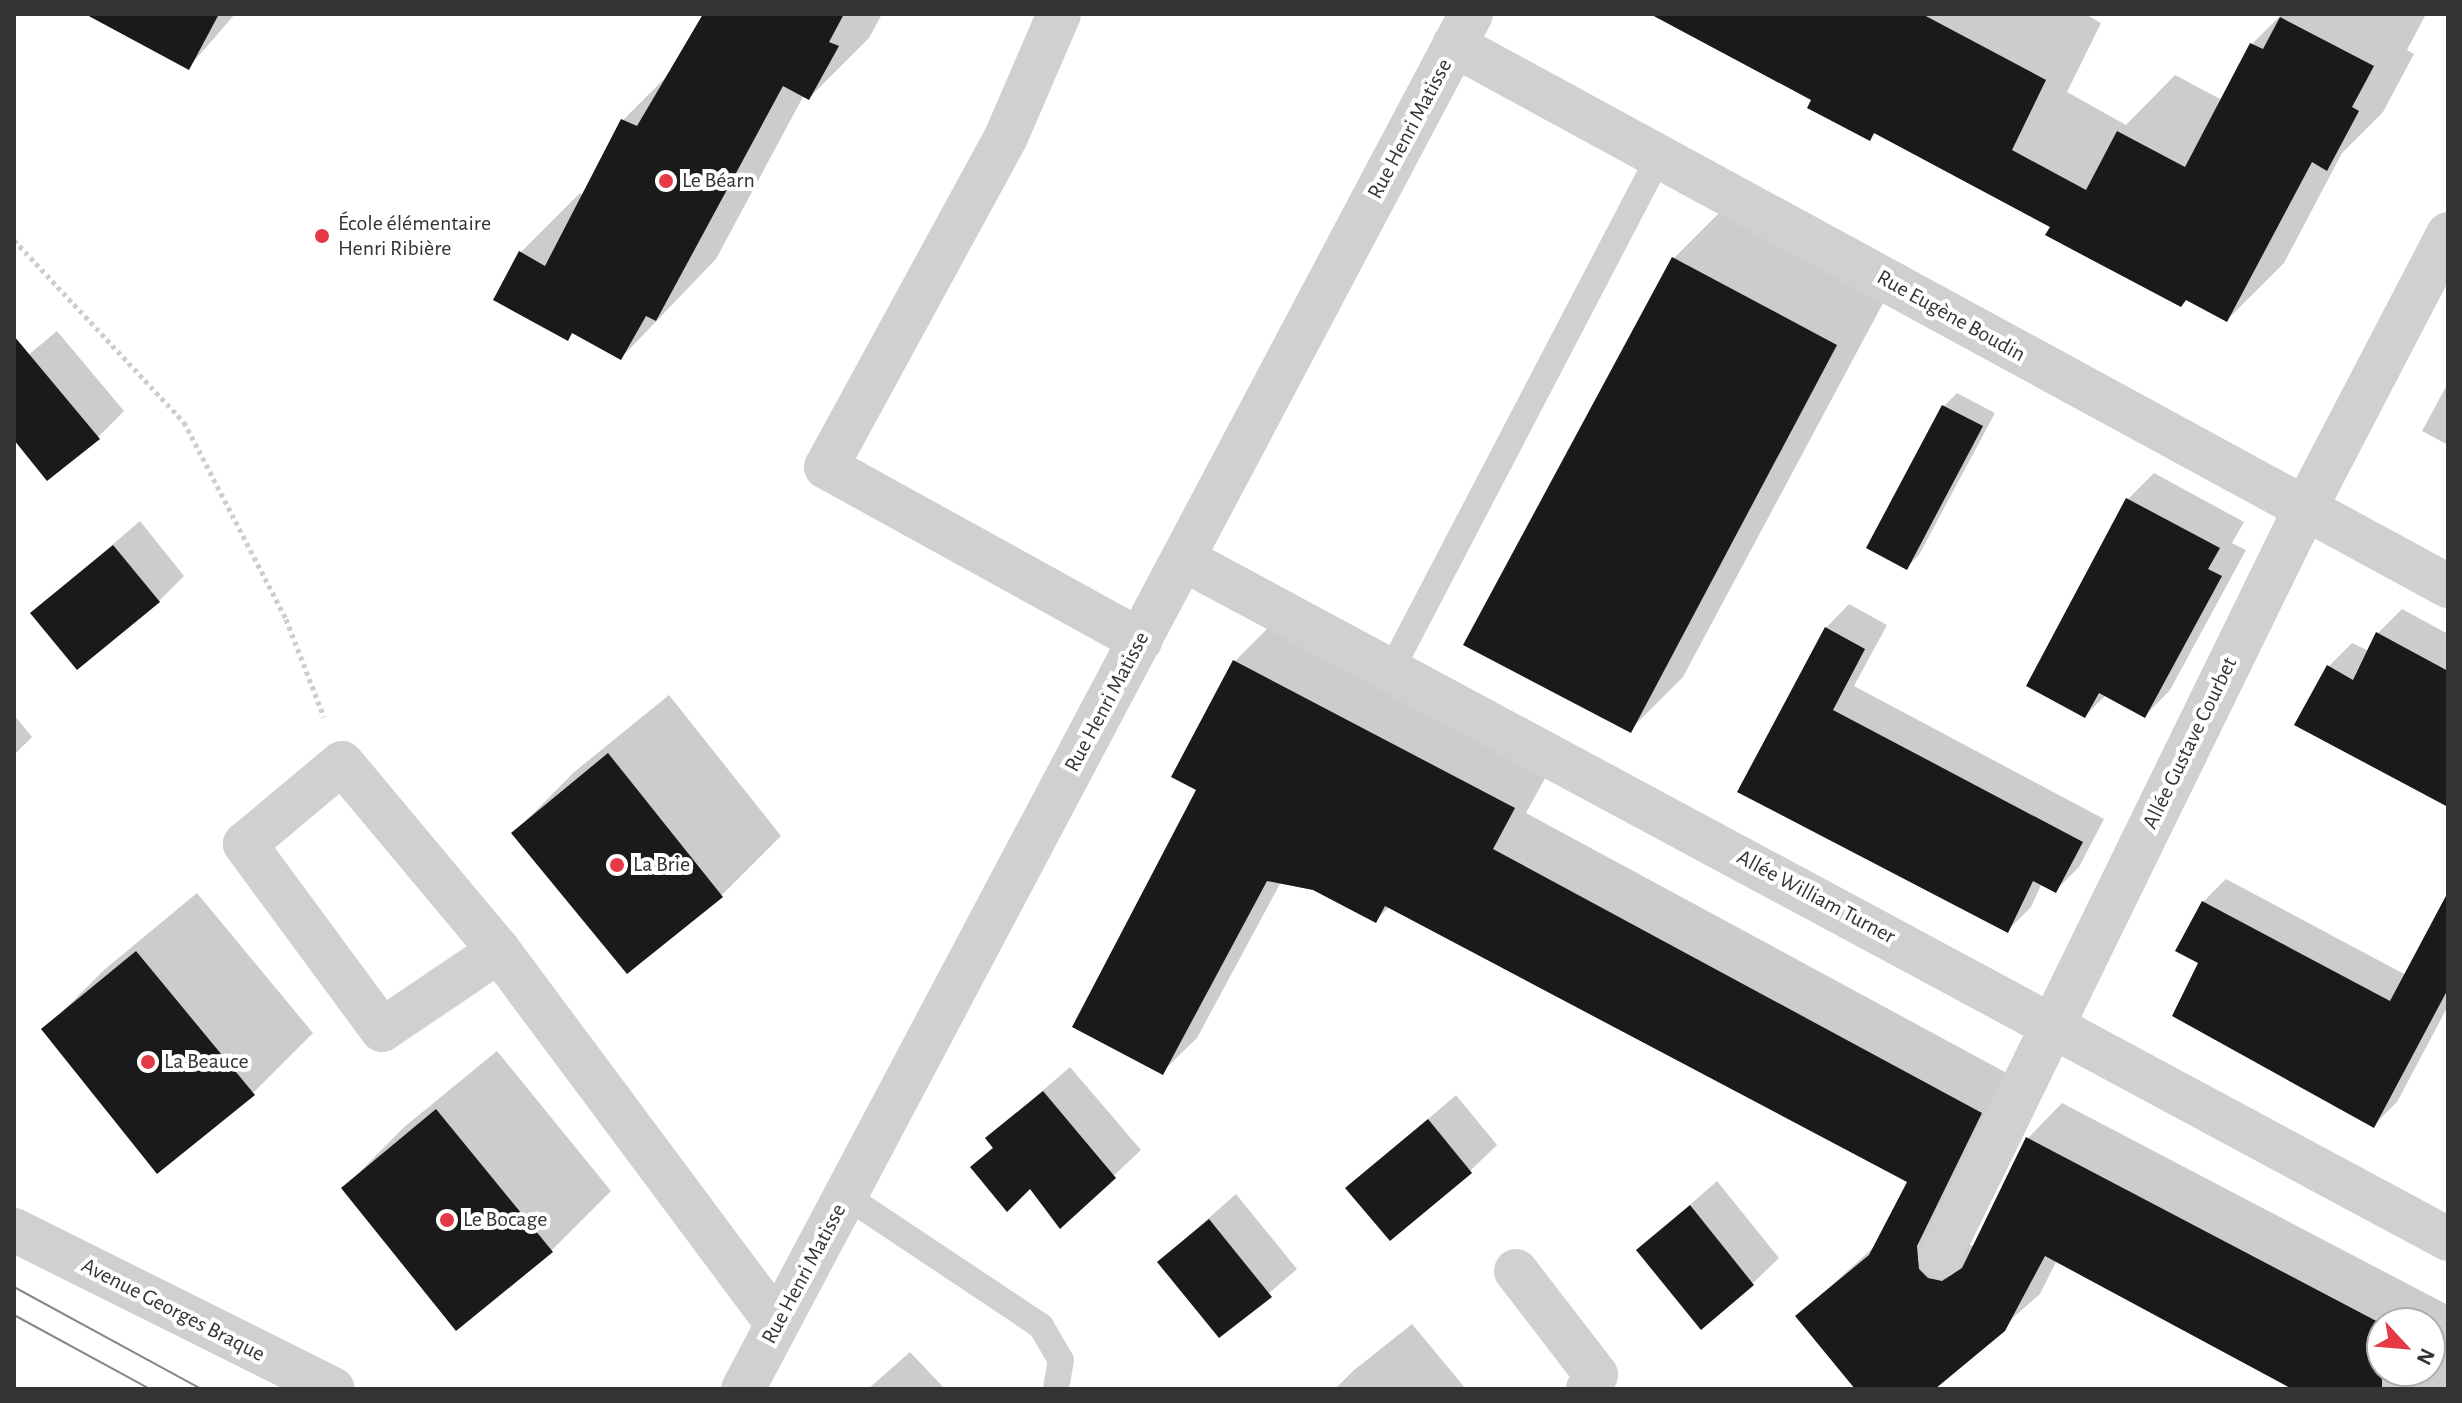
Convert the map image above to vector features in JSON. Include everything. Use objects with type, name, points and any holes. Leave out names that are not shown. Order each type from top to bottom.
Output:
[{"type":"street","points":[[1059,14],[1006,137],[826,467],[1140,640]]},
{"type":"street","name":"Rue Henri Matisse","points":[[743,1389],[1462,30]]},
{"type":"street","name":"Rue Eugène Boudin","points":[[1462,30],[1659,157],[2448,586]]},
{"type":"street","name":"Allée Gustave Courbet","points":[[1940,1256],[2305,509],[2448,234]]},
{"type":"street","name":"Allée William Turner","points":[[1183,559],[2448,1239]]},
{"type":"street","points":[[499,951],[382,1030],[245,844],[342,763],[499,951],[777,1324]]},
{"type":"street","name":"Avenue Georges Braque","points":[[14,1230],[333,1389]]},
{"type":"street","points":[[1516,1271],[1596,1375],[1588,1389]]},
{"type":"lane","points":[[1391,670],[1659,157]]},
{"type":"lane","points":[[846,1196],[1041,1326],[1061,1360],[1056,1389]]},
{"type":"path","points":[[14,240],[184,422],[286,619],[342,763]]},
{"type":"building","points":[[85,14],[219,14],[189,70]]},
{"type":"building","name":"Le Béarn","points":[[703,14],[844,14],[829,42],[839,46],[809,100],[783,86],[656,321],[646,316],[621,360],[572,333],[568,341],[493,300],[519,251],[545,266],[621,119],[637,126]]},
{"type":"building","points":[[1650,14],[1922,14],[2046,80],[2012,150],[2086,190],[2117,131],[2185,167],[2250,43],[2263,49],[2280,17],[2374,66],[2352,107],[2359,111],[2327,171],[2312,162],[2227,322],[2186,300],[2181,307],[2045,235],[2050,227],[1874,133],[1870,141],[1807,108],[1811,100]]},
{"type":"building","points":[[1672,257],[1837,345],[1631,733],[1463,645]]},
{"type":"building","points":[[14,336],[100,439],[47,481],[14,440]]},
{"type":"building","points":[[1942,405],[1983,426],[1907,570],[1866,548]]},
{"type":"building","points":[[2126,498],[2220,548],[2208,569],[2222,576],[2145,718],[2099,693],[2085,718],[2026,686]]},
{"type":"building","points":[[113,545],[160,602],[77,670],[30,613]]},
{"type":"building","points":[[1825,627],[1865,649],[1833,710],[2083,842],[2056,893],[2033,881],[2008,933],[1737,792]]},
{"type":"building","points":[[2376,632],[2448,671],[2448,807],[2294,725],[2327,665],[2353,680]]},
{"type":"building","points":[[1233,660],[1515,808],[1493,849],[1982,1113],[1917,1246],[1919,1269],[1928,1278],[1942,1281],[1962,1268],[2026,1137],[2366,1316],[2366,1387],[2382,1389],[2292,1389],[2045,1256],[2005,1331],[1935,1389],[1855,1389],[1795,1316],[1869,1255],[1907,1182],[1385,906],[1376,923],[1313,890],[1267,881],[1163,1075],[1072,1027],[1196,790],[1171,777]]},
{"type":"building","name":"La Brie","points":[[608,753],[723,897],[627,974],[511,833]]},
{"type":"building","points":[[2448,892],[2448,989],[2374,1128],[2172,1016],[2198,963],[2175,951],[2202,901],[2390,1001]]},
{"type":"building","name":"La Beauce","points":[[136,951],[255,1095],[157,1174],[41,1029]]},
{"type":"building","points":[[1043,1091],[1116,1178],[1060,1229],[1030,1189],[1007,1212],[970,1167],[993,1148],[985,1138]]},
{"type":"building","name":"Le Bocage","points":[[436,1109],[553,1252],[456,1331],[341,1188]]},
{"type":"building","points":[[1428,1119],[1472,1173],[1390,1241],[1345,1188]]},
{"type":"building","points":[[1690,1205],[1754,1285],[1701,1330],[1636,1250]]},
{"type":"building","points":[[1209,1219],[1272,1297],[1219,1338],[1157,1262]]},
{"type":"tram line","points":[[14,1287],[201,1389]]},
{"type":"tram line","points":[[14,1315],[150,1389]]},
{"type":"place","name":"Le Béarn","points":[[666,181]]},
{"type":"place","name":"École élémentaire Henri Ribière","points":[[322,236]]},
{"type":"place","name":"La Brie","points":[[617,865]]},
{"type":"place","name":"La Beauce","points":[[148,1062]]},
{"type":"place","name":"Le Bocage","points":[[447,1220]]}]
